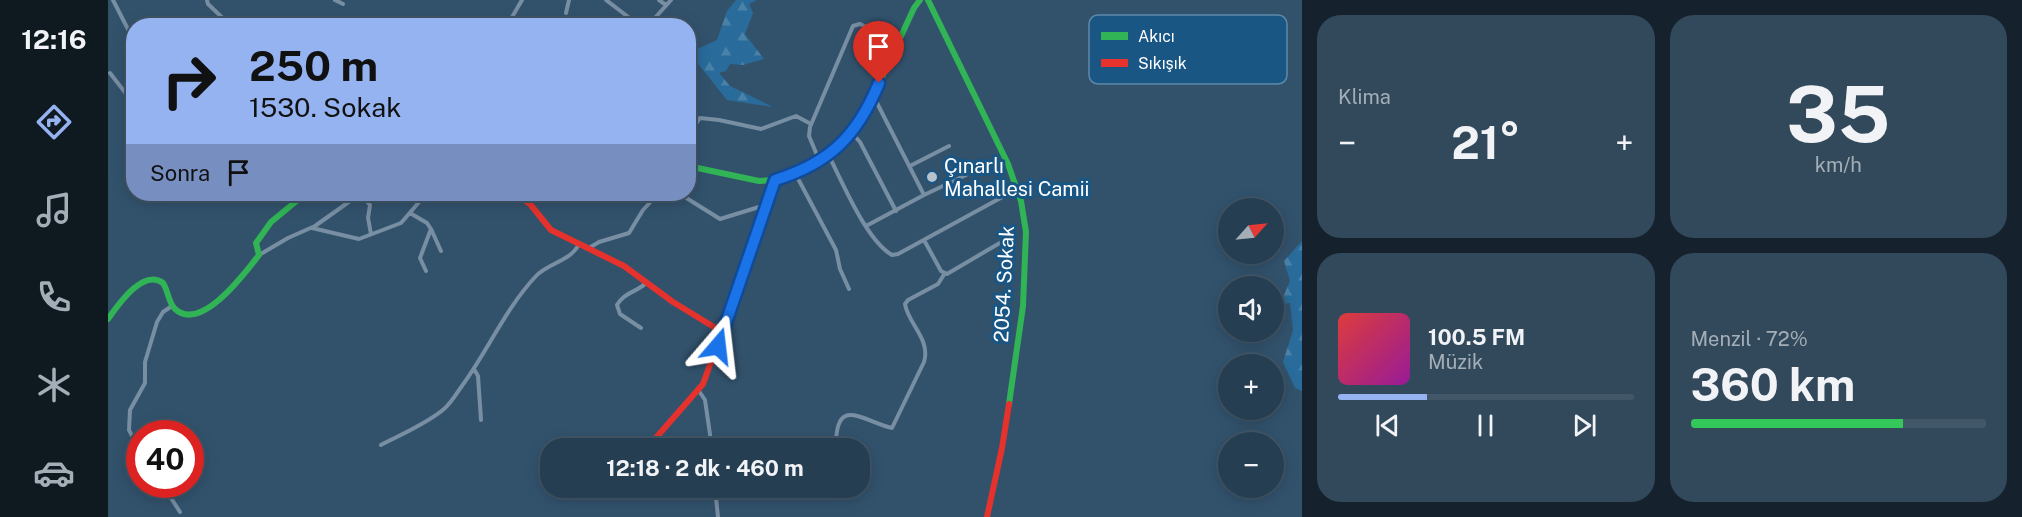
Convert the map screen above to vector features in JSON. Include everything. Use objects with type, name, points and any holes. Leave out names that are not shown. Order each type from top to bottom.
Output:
[{"type":"street","points":[[113,0],[126,25]]},
{"type":"street","points":[[207,0],[221,18]]},
{"type":"street","points":[[335,0],[343,4]]},
{"type":"street","points":[[512,18],[522,0]]},
{"type":"street","points":[[566,12],[569,0]]},
{"type":"street","points":[[606,0],[631,18]]},
{"type":"street","points":[[659,0],[666,5]]},
{"type":"street","points":[[655,18],[671,0]]},
{"type":"street","points":[[696,167],[759,181],[775,180],[829,156],[851,132],[873,99],[914,8],[920,0]]},
{"type":"street","name":"2054. Sokak","points":[[928,0],[1008,164],[1018,189],[1026,232],[1023,306],[1002,448],[987,517]]},
{"type":"street","points":[[819,161],[809,136],[811,124],[854,26],[860,24],[898,43]]},
{"type":"street","points":[[110,73],[126,94]]},
{"type":"street","points":[[873,99],[924,195]]},
{"type":"street","points":[[697,121],[700,118],[707,118],[761,129],[796,116],[811,124]]},
{"type":"street","points":[[851,132],[860,142],[896,211]]},
{"type":"street","points":[[910,166],[948,146]]},
{"type":"street","points":[[829,156],[876,242],[892,255],[898,254],[1018,189]]},
{"type":"street","points":[[795,173],[836,250],[840,269],[849,290]]},
{"type":"street","points":[[866,226],[966,175]]},
{"type":"street","points":[[655,438],[699,391],[710,370],[775,180]]},
{"type":"street","points":[[259,255],[256,242],[268,226],[297,201]]},
{"type":"street","points":[[108,319],[128,293],[153,279],[161,280],[172,306],[180,313],[202,311],[224,297],[259,255],[288,238],[312,228],[351,201]]},
{"type":"street","points":[[367,201],[370,205],[368,218],[371,234]]},
{"type":"street","points":[[312,228],[359,239],[401,223],[420,201]]},
{"type":"street","points":[[526,201],[551,230],[624,266],[673,302],[722,332]]},
{"type":"street","points":[[589,248],[599,242],[629,233],[651,201]]},
{"type":"street","points":[[691,201],[720,219],[759,207],[766,208]]},
{"type":"street","points":[[410,213],[427,223],[441,251]]},
{"type":"street","points":[[426,271],[420,258],[431,229]]},
{"type":"street","points":[[836,438],[837,428],[842,420],[849,416],[860,416],[892,428],[926,354],[925,344],[905,307],[906,302],[938,284],[945,273],[949,273],[1010,237]]},
{"type":"street","points":[[924,240],[940,269],[945,273]]},
{"type":"street","points":[[381,445],[444,410],[474,369],[507,313],[526,287],[547,267],[573,253],[579,243]]},
{"type":"street","points":[[641,328],[620,314],[617,304],[621,298],[640,289],[646,283]]},
{"type":"street","points":[[130,420],[130,410],[145,383],[147,354],[157,322],[163,312],[172,306]]},
{"type":"street","points":[[474,369],[478,376],[481,420]]},
{"type":"street","points":[[699,391],[705,400],[711,438]]},
{"type":"street","points":[[171,498],[180,512]]},
{"type":"street","points":[[716,498],[718,517]]},
{"type":"green space","points":[[736,0],[757,0],[749,4],[753,13],[745,34],[764,59],[743,65],[730,64],[726,71],[719,73],[730,86],[773,107],[727,100],[699,65],[696,50],[717,40],[727,11]]},
{"type":"green space","points":[[1302,241],[1302,391],[1295,388],[1284,364],[1293,330],[1290,303],[1284,304],[1284,295],[1290,281],[1284,261]]},
{"type":"traffic: fast","points":[[696,168],[759,181],[775,180],[791,175],[829,156],[846,139],[872,99],[914,8],[920,0]]},
{"type":"traffic: fast","points":[[928,0],[1008,164],[1021,201],[1026,232],[1023,306],[1009,404]]},
{"type":"traffic: fast","points":[[108,319],[132,290],[147,280],[163,283],[175,309],[186,314],[197,313],[209,307],[233,286],[259,255],[256,243],[271,222],[296,201]]},
{"type":"traffic: jam","points":[[526,201],[551,230],[624,266],[673,302],[722,332],[703,384],[656,438]]},
{"type":"traffic: jam","points":[[987,517],[1009,404]]},
{"type":"place","name":"Çınarlı Mahallesi Camii","points":[[932,177]]},
{"type":"route","points":[[718,346],[775,180],[805,169],[829,156],[855,126],[873,99],[879,83]]}]
